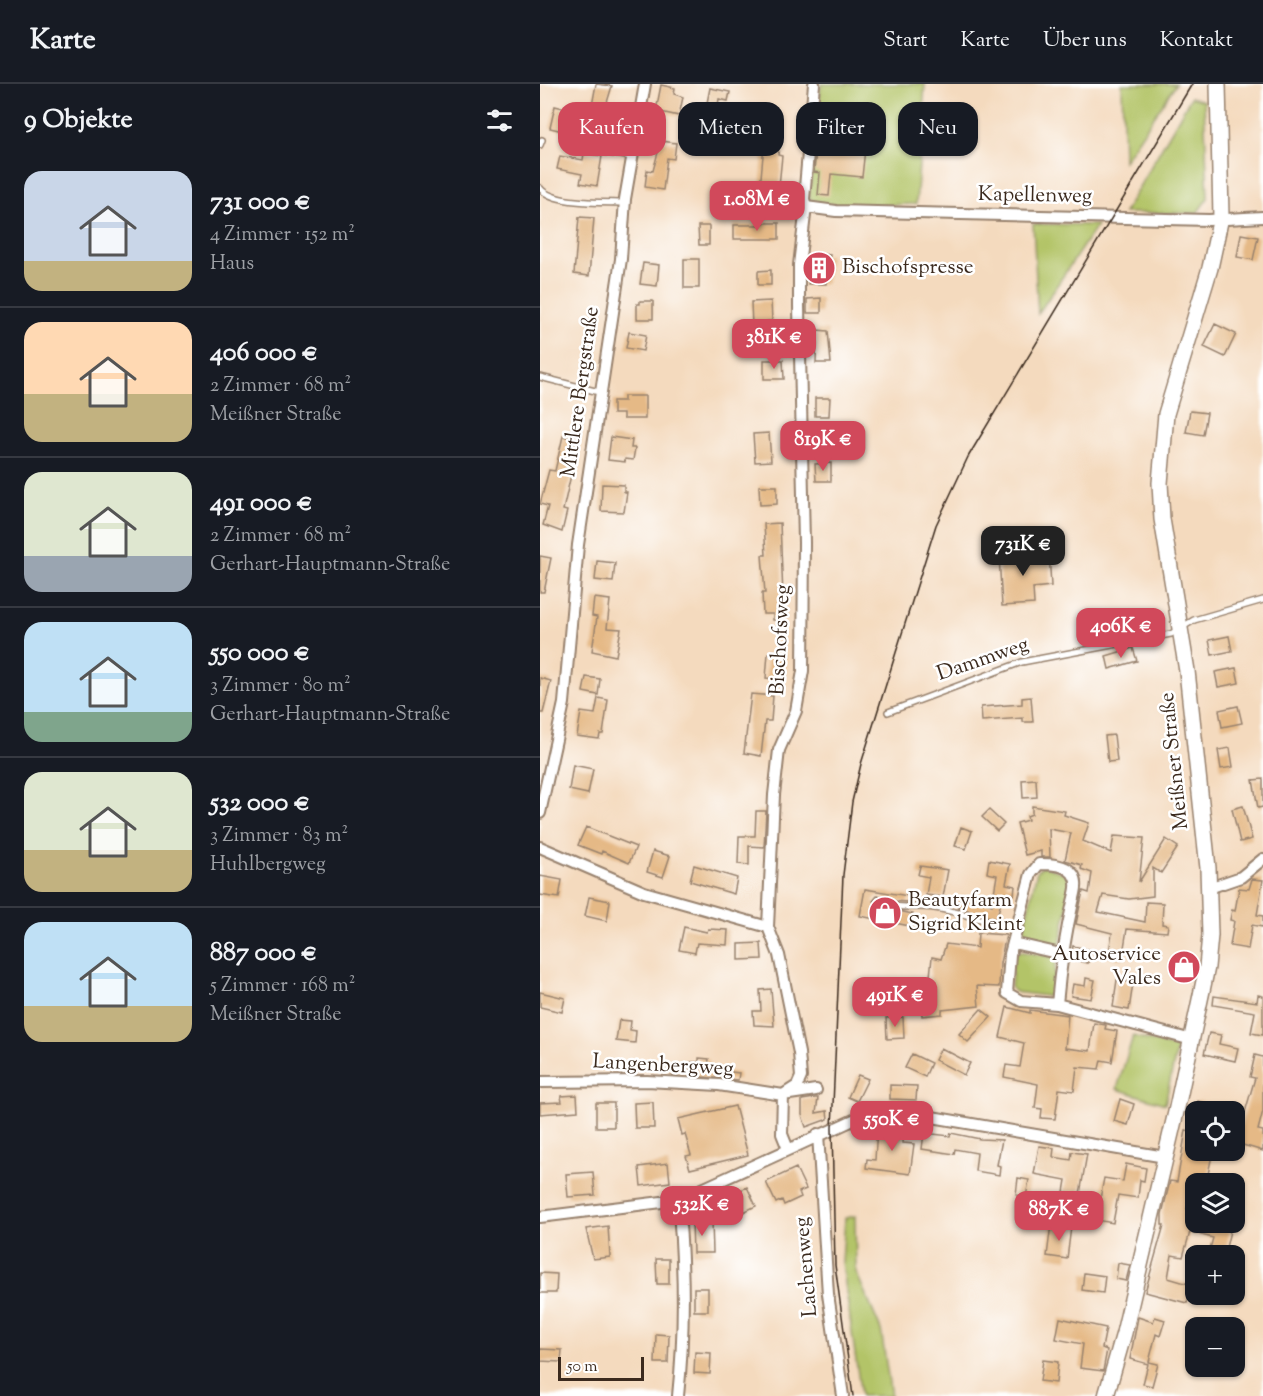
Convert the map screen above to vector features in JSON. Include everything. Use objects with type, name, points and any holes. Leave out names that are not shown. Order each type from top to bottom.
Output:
[{"type":"main road","name":"Meißner Straße","points":[[1106,1396],[1124,1333],[1192,1040],[1207,967],[1210,935],[1209,888],[1181,629],[1162,519],[1161,449],[1173,389],[1210,268],[1221,217],[1218,84]]},
{"type":"street","name":"Mittlere Bergstraße","points":[[540,809],[566,692],[578,545],[599,392],[621,259],[625,203],[644,84]]},
{"type":"street","name":"Bischofsweg","points":[[783,1095],[797,1086],[801,1077],[799,1053],[779,955],[768,927],[774,795],[779,750],[796,711],[803,671],[804,543],[799,265],[806,207],[804,199],[814,84]]},
{"type":"street","name":"Kapellenweg","points":[[806,207],[836,211],[917,213],[1209,219],[1263,217]]},
{"type":"street","points":[[540,847],[644,892],[768,927]]},
{"type":"street","points":[[1209,888],[1241,877],[1263,859]]},
{"type":"street","points":[[1057,1004],[1061,954],[1077,884],[1071,872],[1066,868],[1052,864],[1038,864],[1033,869],[1010,954],[1008,993],[1021,1001],[1057,1004],[1192,1040]]},
{"type":"street","points":[[1013,944],[1061,954]]},
{"type":"street","name":"Langenbergweg","points":[[540,1082],[647,1081],[719,1086],[783,1095]]},
{"type":"street","points":[[788,1149],[782,1134],[783,1095],[816,1090]]},
{"type":"street","points":[[540,1217],[678,1200],[818,1134],[871,1112],[891,1110],[1165,1157]]},
{"type":"street","name":"Lachenweg","points":[[818,1134],[828,1294],[843,1396]]},
{"type":"street","points":[[678,1200],[682,1241],[683,1312],[678,1396]]},
{"type":"lane","points":[[627,156],[632,157]]},
{"type":"lane","points":[[540,188],[553,197],[566,200],[625,203]]},
{"type":"lane","points":[[540,377],[599,392]]},
{"type":"lane","name":"Dammweg","points":[[888,712],[1022,662],[1171,634],[1194,620],[1263,600]]},
{"type":"lane","points":[[878,900],[903,907],[933,908],[967,915],[1017,930]]},
{"type":"green space","points":[[821,84],[925,84],[924,102],[898,102],[898,156],[920,156],[916,204],[843,205],[816,202],[809,198],[813,156],[886,156],[886,102],[819,102]]},
{"type":"green space","points":[[1122,84],[1176,84],[1124,161]]},
{"type":"green space","points":[[1191,97],[1204,101],[1208,198],[1197,213],[1124,213]]},
{"type":"green space","points":[[1033,224],[1097,225],[1038,314]]},
{"type":"green space","points":[[1043,866],[1067,874],[1072,883],[1060,945],[1056,947],[1021,940],[1037,871]]},
{"type":"green space","points":[[1018,951],[1056,957],[1053,997],[1015,992],[1011,988],[1013,958]]},
{"type":"green space","points":[[1133,1036],[1177,1048],[1165,1104],[1117,1089]]},
{"type":"green space","points":[[855,1216],[856,1272],[881,1330],[891,1396],[861,1396],[842,1262],[845,1218]]},
{"type":"building","points":[[596,84],[612,86],[607,102],[593,102]]},
{"type":"building","points":[[661,85],[675,88],[674,94],[683,97],[682,102],[678,102],[678,116],[666,113],[666,102],[658,102]]},
{"type":"building","points":[[710,88],[730,92],[728,101],[719,99],[718,102],[707,102]]},
{"type":"building","points":[[555,106],[558,107],[558,130],[550,128]]},
{"type":"building","points":[[666,142],[676,143],[674,159],[667,158],[663,190],[645,187],[647,170],[653,171],[657,156],[666,156]]},
{"type":"building","points":[[560,156],[583,160],[584,156],[602,156],[597,186],[580,183],[582,174],[557,169]]},
{"type":"building","points":[[763,156],[782,156],[779,186],[783,186],[781,202],[759,200]]},
{"type":"building","points":[[815,156],[864,156],[862,177],[831,174],[829,196],[818,195],[820,173],[814,172]]},
{"type":"building","points":[[579,217],[594,218],[589,276],[574,274]]},
{"type":"building","points":[[761,223],[779,223],[779,239],[734,239],[734,225],[761,225]]},
{"type":"building","points":[[698,226],[709,226],[709,245],[699,245]]},
{"type":"building","points":[[1241,234],[1258,237],[1253,260],[1237,257]]},
{"type":"building","name":"Bischofspresse","points":[[812,253],[830,255],[826,284],[808,284]]},
{"type":"building","points":[[684,259],[699,259],[699,288],[684,288]]},
{"type":"building","points":[[643,263],[659,265],[657,286],[640,284]]},
{"type":"building","points":[[771,270],[771,285],[758,285],[758,271]]},
{"type":"building","points":[[821,298],[821,313],[807,313],[807,299]]},
{"type":"building","points":[[640,301],[653,301],[653,319],[637,319],[637,304],[640,304]]},
{"type":"building","points":[[771,301],[772,321],[768,321],[768,350],[753,350],[751,302]]},
{"type":"building","points":[[1215,324],[1236,334],[1225,357],[1204,347]]},
{"type":"building","points":[[817,330],[828,331],[831,363],[816,363]]},
{"type":"building","points":[[629,332],[646,335],[643,351],[626,348]]},
{"type":"building","points":[[764,360],[783,360],[784,379],[764,379]]},
{"type":"building","points":[[624,396],[645,396],[645,419],[623,419],[623,414],[613,414],[613,401],[624,401]]},
{"type":"building","points":[[815,398],[830,398],[829,416],[815,416]]},
{"type":"building","points":[[1190,411],[1207,413],[1203,435],[1186,432]]},
{"type":"building","points":[[769,433],[771,461],[755,462],[753,434]]},
{"type":"building","points":[[563,436],[579,440],[563,510],[567,511],[562,532],[543,525],[548,506],[540,504],[549,470],[555,471]]},
{"type":"building","points":[[611,437],[632,440],[631,448],[635,448],[633,460],[625,459],[625,462],[608,460]]},
{"type":"building","points":[[831,463],[831,481],[816,481],[815,464]]},
{"type":"building","points":[[602,484],[624,485],[624,492],[627,492],[624,512],[601,511]]},
{"type":"building","points":[[759,486],[777,486],[777,504],[760,505]]},
{"type":"building","points":[[780,523],[784,620],[773,620],[773,614],[763,614],[762,593],[765,593],[762,555],[766,555],[764,524]]},
{"type":"building","points":[[1049,552],[1051,586],[1033,588],[1034,604],[1002,606],[999,556]]},
{"type":"building","points":[[540,556],[551,558],[544,592],[540,592]]},
{"type":"building","points":[[597,561],[615,563],[613,582],[595,580]]},
{"type":"building","points":[[594,598],[610,600],[607,628],[621,629],[616,656],[592,651],[597,617],[592,616]]},
{"type":"building","points":[[1229,636],[1232,651],[1212,655],[1209,640]]},
{"type":"building","points":[[1133,648],[1137,661],[1109,669],[1106,656]]},
{"type":"building","points":[[768,653],[786,655],[784,680],[766,678]]},
{"type":"building","points":[[1236,668],[1239,683],[1218,687],[1215,672]]},
{"type":"building","points":[[586,677],[600,679],[598,695],[583,692]]},
{"type":"building","points":[[540,678],[551,681],[543,713],[540,713]]},
{"type":"building","points":[[751,694],[773,696],[771,721],[765,721],[761,756],[744,753]]},
{"type":"building","points":[[1031,697],[1033,722],[1023,722],[1023,718],[982,721],[981,707],[1022,704],[1022,698]]},
{"type":"building","points":[[598,698],[608,700],[603,734],[600,734],[599,739],[577,736],[581,712],[595,714]]},
{"type":"building","points":[[1238,706],[1242,723],[1222,727],[1219,710]]},
{"type":"building","points":[[1114,735],[1117,761],[1108,762],[1105,736]]},
{"type":"building","points":[[1230,748],[1233,767],[1221,769],[1218,750]]},
{"type":"building","points":[[573,765],[593,769],[588,794],[569,790]]},
{"type":"building","points":[[1036,779],[1037,797],[1023,798],[1022,780]]},
{"type":"building","points":[[1263,779],[1263,807],[1258,808],[1253,780]]},
{"type":"building","points":[[1032,806],[1065,811],[1064,815],[1089,823],[1083,841],[1111,853],[1114,836],[1144,838],[1139,882],[1166,839],[1178,847],[1161,873],[1153,868],[1153,896],[1129,899],[1103,895],[1098,912],[1145,922],[1146,902],[1163,903],[1162,924],[1168,925],[1167,932],[1127,929],[1122,960],[1108,958],[1112,933],[1076,924],[1083,891],[1089,893],[1092,873],[1081,869],[1082,865],[1065,860],[1071,833],[1049,829],[1050,857],[1041,857],[1041,851],[1025,855],[1017,823],[1028,820],[1027,816],[1032,814]]},
{"type":"building","points":[[1243,806],[1252,839],[1240,842],[1232,809]]},
{"type":"building","points":[[989,810],[1004,824],[997,831],[982,817]]},
{"type":"building","points":[[756,811],[766,811],[764,847],[749,846],[749,865],[738,864],[739,836],[755,836]]},
{"type":"building","points":[[586,827],[636,847],[629,863],[602,851],[601,854],[578,845]]},
{"type":"building","points":[[961,827],[972,831],[966,849],[955,846]]},
{"type":"building","points":[[653,851],[670,856],[663,877],[647,872]]},
{"type":"building","points":[[989,860],[1010,864],[1006,884],[1015,886],[1014,895],[1004,893],[996,919],[958,907],[962,895],[992,905],[997,875],[987,873]]},
{"type":"building","points":[[694,865],[737,878],[734,894],[690,881]]},
{"type":"building","points":[[920,866],[948,870],[943,897],[926,895],[929,877],[918,875]]},
{"type":"building","points":[[540,876],[562,880],[559,898],[540,895]]},
{"type":"building","points":[[1252,879],[1263,880],[1257,915],[1263,916],[1263,927],[1252,925],[1248,949],[1230,946],[1234,921],[1230,920],[1232,910],[1235,911],[1239,888],[1249,889]]},
{"type":"building","points":[[865,889],[909,896],[908,902],[892,901],[878,895],[873,901],[883,908],[913,914],[910,926],[860,916]]},
{"type":"building","points":[[589,897],[610,901],[607,921],[585,916]]},
{"type":"building","points":[[684,927],[707,932],[708,929],[728,930],[727,945],[697,943],[695,953],[679,950]]},
{"type":"building","points":[[978,933],[1006,935],[1000,963],[999,987],[977,986],[979,1006],[942,1010],[942,1014],[922,1016],[920,986],[929,986],[932,957],[941,959],[946,944],[977,948]]},
{"type":"building","points":[[761,943],[762,959],[739,960],[739,944]]},
{"type":"building","points":[[1073,946],[1091,950],[1088,963],[1070,959]]},
{"type":"building","points":[[1086,978],[1095,980],[1091,999],[1071,996],[1073,984],[1085,986]]},
{"type":"building","points":[[1117,980],[1133,983],[1129,1010],[1113,1007]]},
{"type":"building","points":[[771,989],[774,1026],[754,1025],[753,1011],[761,1011],[760,990]]},
{"type":"building","points":[[540,992],[565,998],[562,1012],[540,1007]]},
{"type":"building","points":[[1258,995],[1263,996],[1263,1035],[1251,1033],[1255,1012],[1213,1005],[1214,996],[1257,1002]]},
{"type":"building","points":[[1007,1007],[1030,1013],[1030,1010],[1068,1015],[1065,1048],[1090,1051],[1094,1023],[1106,1025],[1105,1029],[1117,1031],[1112,1062],[1101,1060],[1099,1069],[1077,1067],[1074,1091],[1059,1089],[1055,1119],[1041,1118],[1042,1109],[1035,1108],[1038,1084],[1004,1077],[1006,1065],[1020,1067],[1024,1043],[1000,1037]]},
{"type":"building","points":[[981,1009],[991,1017],[968,1042],[959,1034]]},
{"type":"building","points":[[903,1017],[904,1038],[887,1039],[886,1018]]},
{"type":"building","points":[[619,1020],[631,1021],[630,1030],[636,1031],[635,1043],[616,1041]]},
{"type":"building","points":[[1209,1033],[1221,1035],[1219,1044],[1238,1048],[1235,1061],[1204,1054]]},
{"type":"building","points":[[941,1048],[970,1063],[964,1075],[935,1060]]},
{"type":"building","points":[[912,1054],[931,1063],[925,1077],[905,1068]]},
{"type":"building","points":[[1255,1055],[1263,1057],[1263,1111],[1258,1130],[1263,1131],[1263,1151],[1245,1146],[1245,1112],[1255,1078],[1250,1077]]},
{"type":"building","points":[[699,1058],[709,1059],[708,1069],[739,1073],[738,1080],[689,1076],[691,1062],[699,1062]]},
{"type":"building","points":[[858,1075],[868,1079],[857,1101],[848,1097]]},
{"type":"building","points":[[890,1085],[917,1086],[916,1100],[890,1099]]},
{"type":"building","points":[[577,1095],[578,1111],[540,1114],[540,1103],[562,1102],[561,1096]]},
{"type":"building","points":[[818,1098],[816,1113],[827,1111],[828,1119],[806,1127],[802,1115],[802,1100]]},
{"type":"building","points":[[1120,1099],[1134,1104],[1128,1125],[1114,1121]]},
{"type":"building","points":[[653,1102],[654,1128],[635,1128],[634,1103]]},
{"type":"building","points":[[596,1103],[614,1103],[614,1127],[596,1127]]},
{"type":"building","points":[[735,1106],[748,1155],[690,1169],[686,1156],[691,1155],[678,1119]]},
{"type":"building","points":[[877,1127],[904,1130],[903,1143],[914,1144],[910,1174],[866,1168],[867,1159],[875,1160]]},
{"type":"building","points":[[924,1133],[950,1136],[951,1133],[980,1139],[1002,1140],[997,1165],[1000,1166],[999,1175],[975,1171],[977,1153],[955,1149],[954,1154],[922,1149]]},
{"type":"building","points":[[1185,1136],[1185,1161],[1211,1161],[1208,1173],[1185,1173],[1185,1233],[1190,1233],[1183,1257],[1172,1255],[1168,1278],[1185,1283],[1185,1302],[1145,1292],[1164,1225],[1162,1225],[1162,1214],[1170,1181],[1177,1182]]},
{"type":"building","points":[[1039,1146],[1054,1148],[1053,1157],[1071,1160],[1072,1152],[1087,1154],[1080,1194],[1064,1192],[1066,1180],[1034,1174]]},
{"type":"building","points":[[668,1163],[670,1182],[641,1186],[639,1167]]},
{"type":"building","points":[[1126,1164],[1146,1168],[1144,1181],[1140,1180],[1138,1198],[1118,1195],[1113,1223],[1096,1220],[1104,1178],[1123,1181]]},
{"type":"building","points":[[796,1168],[806,1189],[799,1192],[801,1197],[784,1205],[782,1200],[776,1203],[766,1182]]},
{"type":"building","points":[[593,1172],[595,1195],[568,1197],[566,1174]]},
{"type":"building","points":[[1018,1178],[1029,1180],[1026,1197],[1016,1195]]},
{"type":"building","points":[[747,1187],[756,1206],[731,1218],[722,1199]]},
{"type":"building","points":[[692,1221],[712,1221],[713,1253],[693,1253]]},
{"type":"building","points":[[1051,1224],[1071,1227],[1067,1259],[1047,1256]]},
{"type":"building","points":[[608,1226],[610,1257],[593,1259],[586,1229]]},
{"type":"building","points":[[1194,1233],[1230,1233],[1227,1245],[1211,1245],[1213,1238]]},
{"type":"building","points":[[656,1259],[669,1259],[669,1284],[657,1284]]},
{"type":"building","points":[[1118,1263],[1130,1265],[1126,1281],[1116,1279]]},
{"type":"building","points":[[540,1273],[557,1274],[556,1293],[540,1293]]},
{"type":"building","points":[[1084,1273],[1105,1276],[1103,1293],[1082,1290]]},
{"type":"building","points":[[694,1288],[708,1288],[708,1311],[694,1311]]},
{"type":"building","points":[[1138,1317],[1153,1322],[1155,1317],[1165,1320],[1160,1336],[1156,1334],[1149,1362],[1158,1364],[1152,1386],[1143,1384],[1148,1364],[1130,1359]]},
{"type":"building","points":[[1060,1318],[1106,1328],[1102,1348],[1107,1350],[1103,1371],[1080,1368],[1083,1344],[1056,1339]]},
{"type":"building","points":[[656,1334],[669,1335],[668,1363],[655,1363]]},
{"type":"building","points":[[540,1349],[562,1350],[561,1362],[540,1361]]},
{"type":"building","points":[[695,1352],[711,1353],[710,1374],[694,1373]]},
{"type":"building","points":[[1043,1360],[1058,1362],[1056,1383],[1040,1381]]},
{"type":"tram line","points":[[853,1396],[835,1265],[832,1128],[843,875],[852,802],[861,764],[936,525],[968,457],[1192,84]]},
{"type":"place","name":"Bischofspresse","points":[[819,268]]},
{"type":"place","name":"Beautyfarm Sigrid Kleint","points":[[885,913]]},
{"type":"place","name":"Autoservice Vales","points":[[1184,967]]}]
